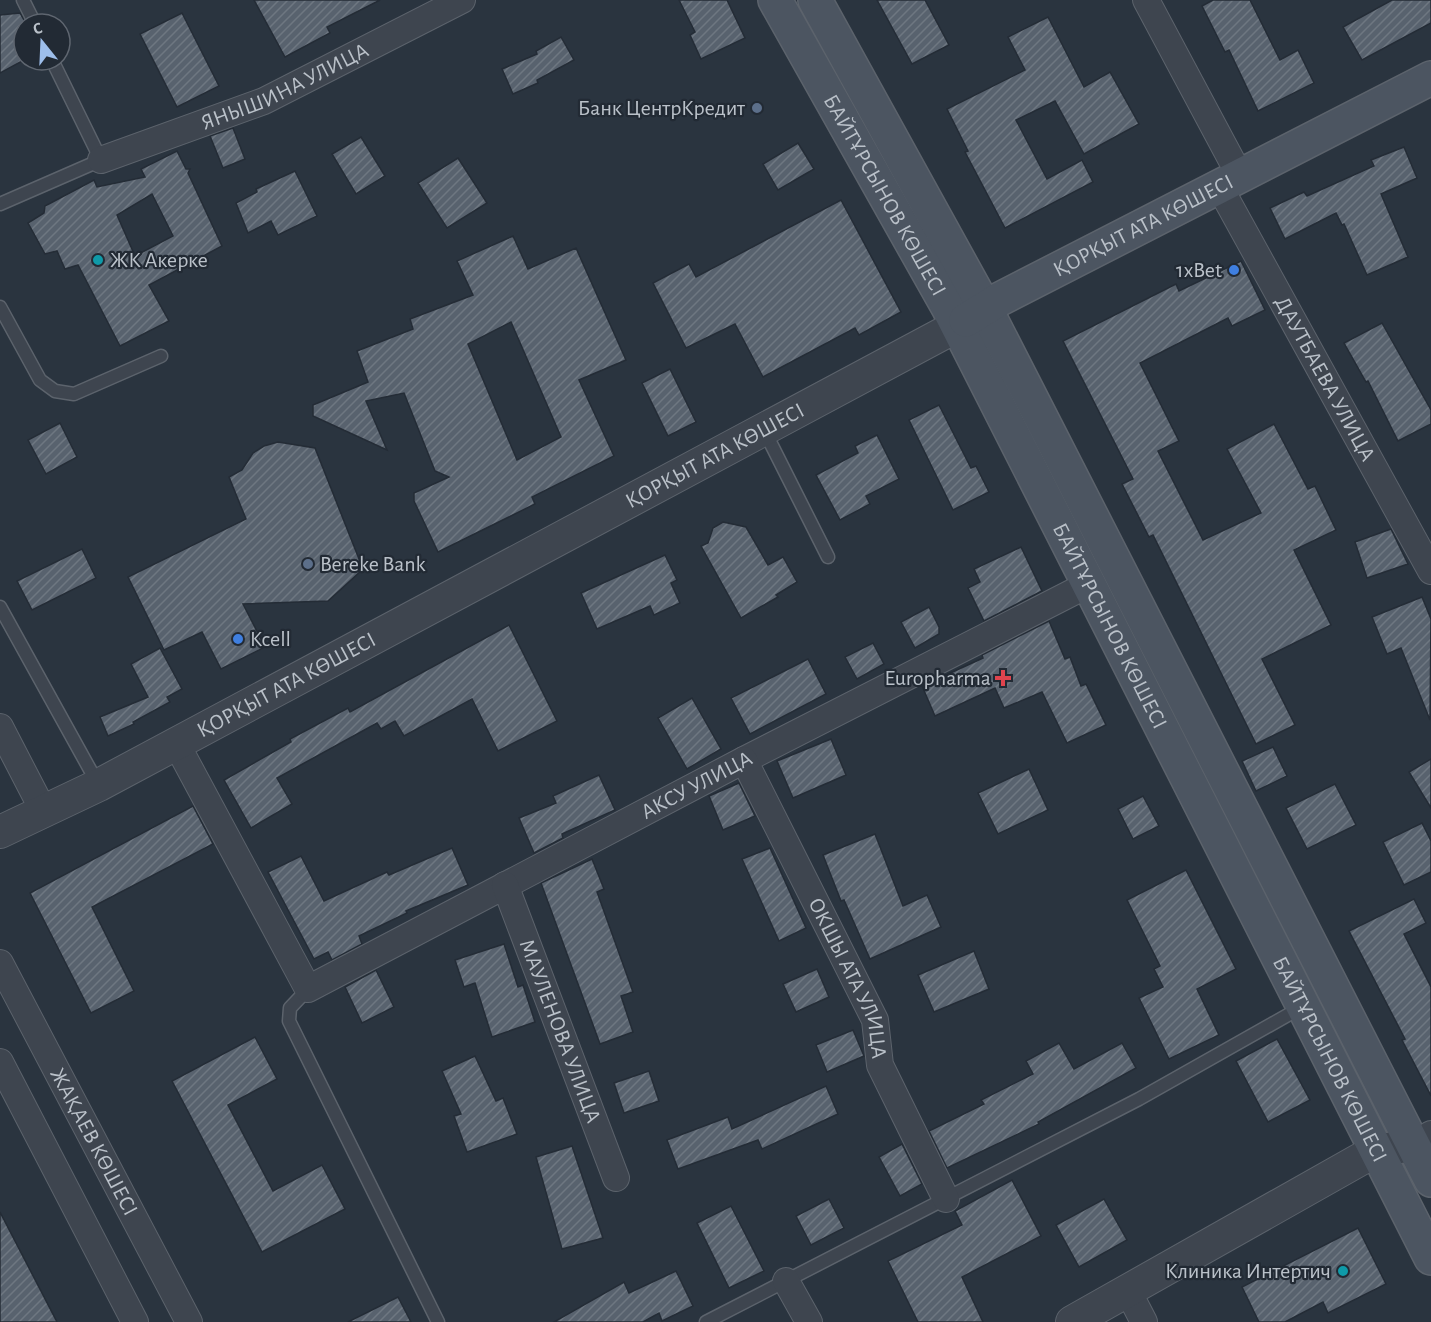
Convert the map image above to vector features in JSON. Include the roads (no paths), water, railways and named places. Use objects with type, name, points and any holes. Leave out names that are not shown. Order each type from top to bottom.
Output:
[{"type":"main road","name":"БАЙТҰРСЫНОВ КӨШЕСІ","points":[[775,0],[957,326],[1431,1258]]},
{"type":"main road","name":"БАЙТҰРСЫНОВ КӨШЕСІ","points":[[814,0],[985,308],[1422,1140],[1431,1180]]},
{"type":"main road","name":"ҚОРҚЫТ АТА КӨШЕСІ","points":[[957,326],[985,308],[1431,78]]},
{"type":"street","name":"ЯНЫШИНА УЛИЦА","points":[[101,160],[264,101],[462,0]]},
{"type":"street","name":"ДАУТБАЕВА УЛИЦА","points":[[1146,0],[1229,181],[1431,571]]},
{"type":"street","name":"ҚОРҚЫТ АТА КӨШЕСІ","points":[[0,832],[99,785],[957,326]]},
{"type":"street","name":"АКСУ УЛИЦА","points":[[308,988],[744,760],[1087,585]]},
{"type":"street","points":[[0,728],[45,812]]},
{"type":"street","points":[[176,743],[308,988]]},
{"type":"street","name":"ОКШЫ АТА УЛИЦА","points":[[744,760],[875,1020],[880,1065],[946,1199]]},
{"type":"street","name":"МАУЛЕНОВА УЛИЦА","points":[[505,885],[616,1178]]},
{"type":"street","name":"ЖАҚАЕВ КӨШЕСІ","points":[[0,963],[189,1322]]},
{"type":"street","name":"ЖАҚАЕВ КӨШЕСІ","points":[[0,1062],[135,1322]]},
{"type":"street","points":[[1072,1322],[1375,1151],[1422,1140]]},
{"type":"street","points":[[786,1281],[809,1322]]},
{"type":"street","points":[[1128,1291],[1144,1322]]},
{"type":"lane","points":[[0,204],[101,160],[58,72]]},
{"type":"lane","points":[[0,307],[40,380],[55,390],[74,394],[161,356]]},
{"type":"lane","points":[[764,429],[828,557]]},
{"type":"lane","points":[[0,607],[99,785]]},
{"type":"lane","points":[[308,988],[290,1008],[289,1021],[438,1322]]},
{"type":"lane","points":[[706,1322],[1139,1099],[1302,1007]]},
{"type":"place","name":"Банк ЦентрКредит","points":[[757,108]]},
{"type":"place","name":"ЖК Акерке","points":[[98,260]]},
{"type":"place","name":"1xBet","points":[[1234,270]]},
{"type":"place","name":"Bereke Bank","points":[[308,564]]},
{"type":"place","name":"Kcell","points":[[238,639]]},
{"type":"place","name":"Europharma","points":[[1003,678]]},
{"type":"place","name":"Клиника Интертич","points":[[1343,1271]]}]
